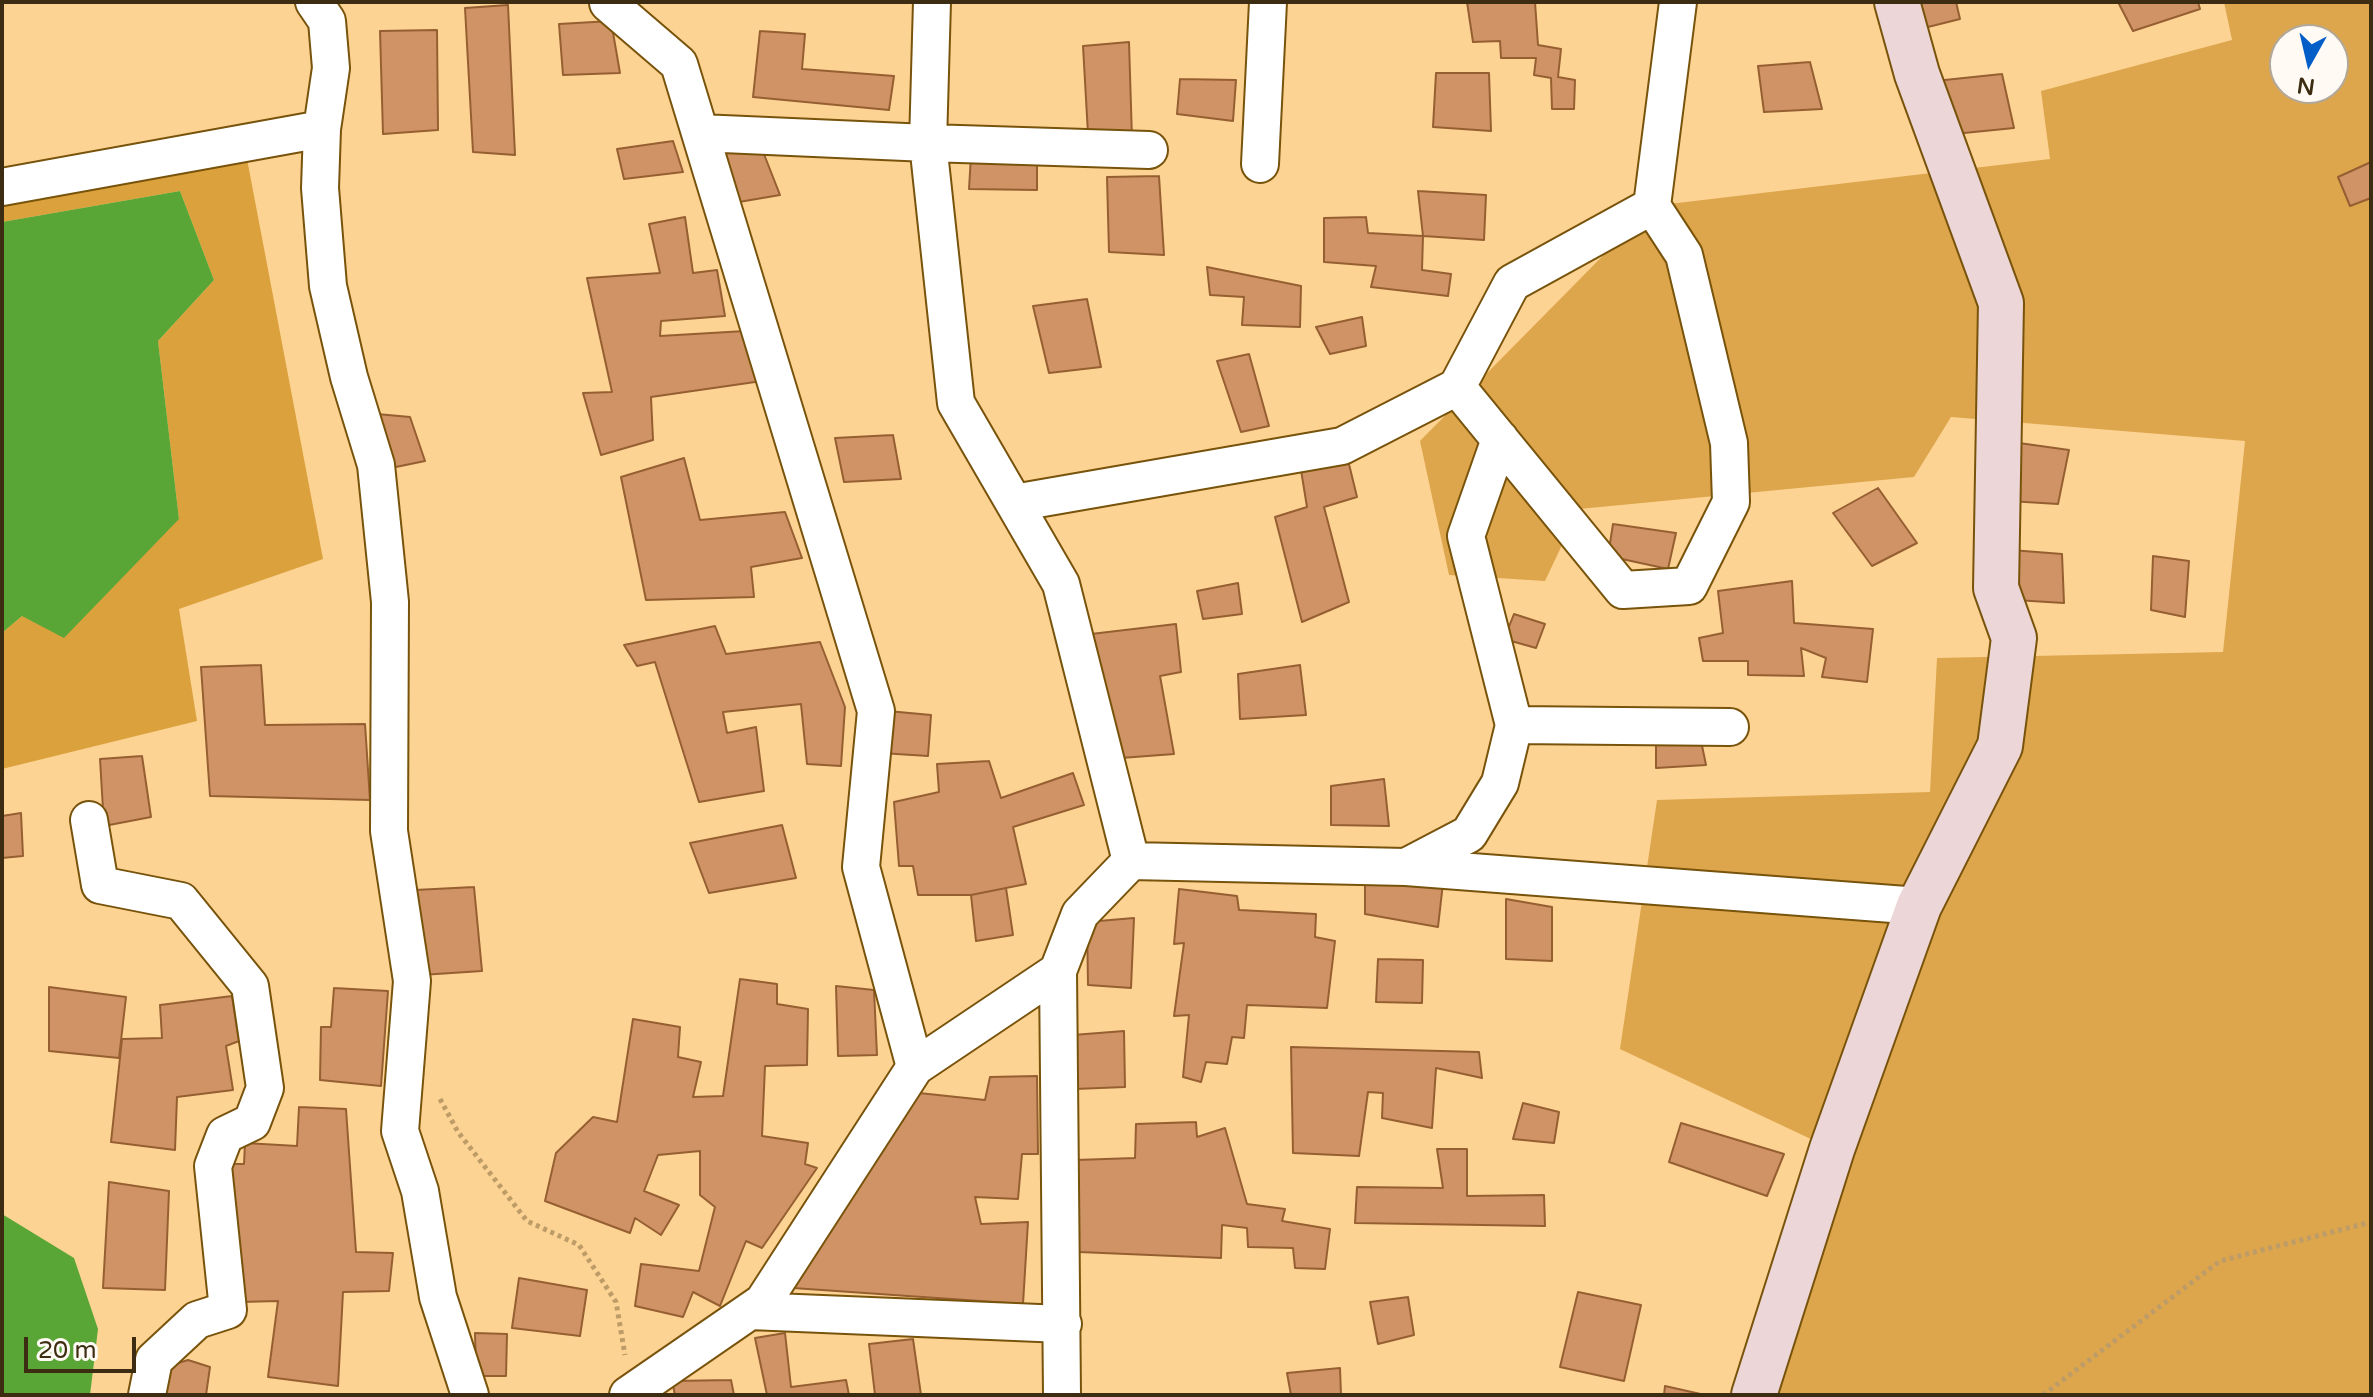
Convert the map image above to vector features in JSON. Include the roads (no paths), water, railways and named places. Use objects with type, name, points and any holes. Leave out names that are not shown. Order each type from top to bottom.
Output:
[{"type":"street","points":[[314,2],[327,21],[331,68],[322,129],[320,188],[328,286],[349,377],[376,465],[388,587],[389,831],[412,981],[400,1131],[420,1191],[438,1297],[470,1395]]},
{"type":"street","points":[[607,2],[679,64],[876,711],[861,867],[915,1067]]},
{"type":"street","points":[[932,2],[928,143],[956,403],[1061,584],[1131,861]]},
{"type":"street","points":[[1260,164],[1268,2]]},
{"type":"street","points":[[1457,387],[1623,590],[1689,586],[1731,502],[1729,443],[1684,255],[1652,206],[1678,2]]},
{"type":"street","points":[[1754,1395],[1832,1149],[1919,906],[2000,746],[2014,638],[1996,588],[2001,303],[1917,74],[1897,2]]},
{"type":"street","points":[[2,187],[322,129]]},
{"type":"street","points":[[700,133],[1149,150]]},
{"type":"street","points":[[1014,503],[1342,446],[1457,387],[1512,283],[1652,206]]},
{"type":"street","points":[[1406,867],[1469,834],[1500,783],[1514,725],[1466,536],[1500,439]]},
{"type":"street","points":[[1514,725],[1730,727]]},
{"type":"street","points":[[89,820],[100,885],[181,901],[250,986],[265,1088],[252,1122],[225,1135],[213,1166],[228,1310],[197,1320],[154,1360],[147,1395]]},
{"type":"street","points":[[1062,1395],[1058,971],[1080,914],[1131,861],[1406,867],[1919,906]]},
{"type":"street","points":[[629,1394],[763,1302],[915,1067],[1058,971]]},
{"type":"street","points":[[750,1311],[1063,1324]]}]
